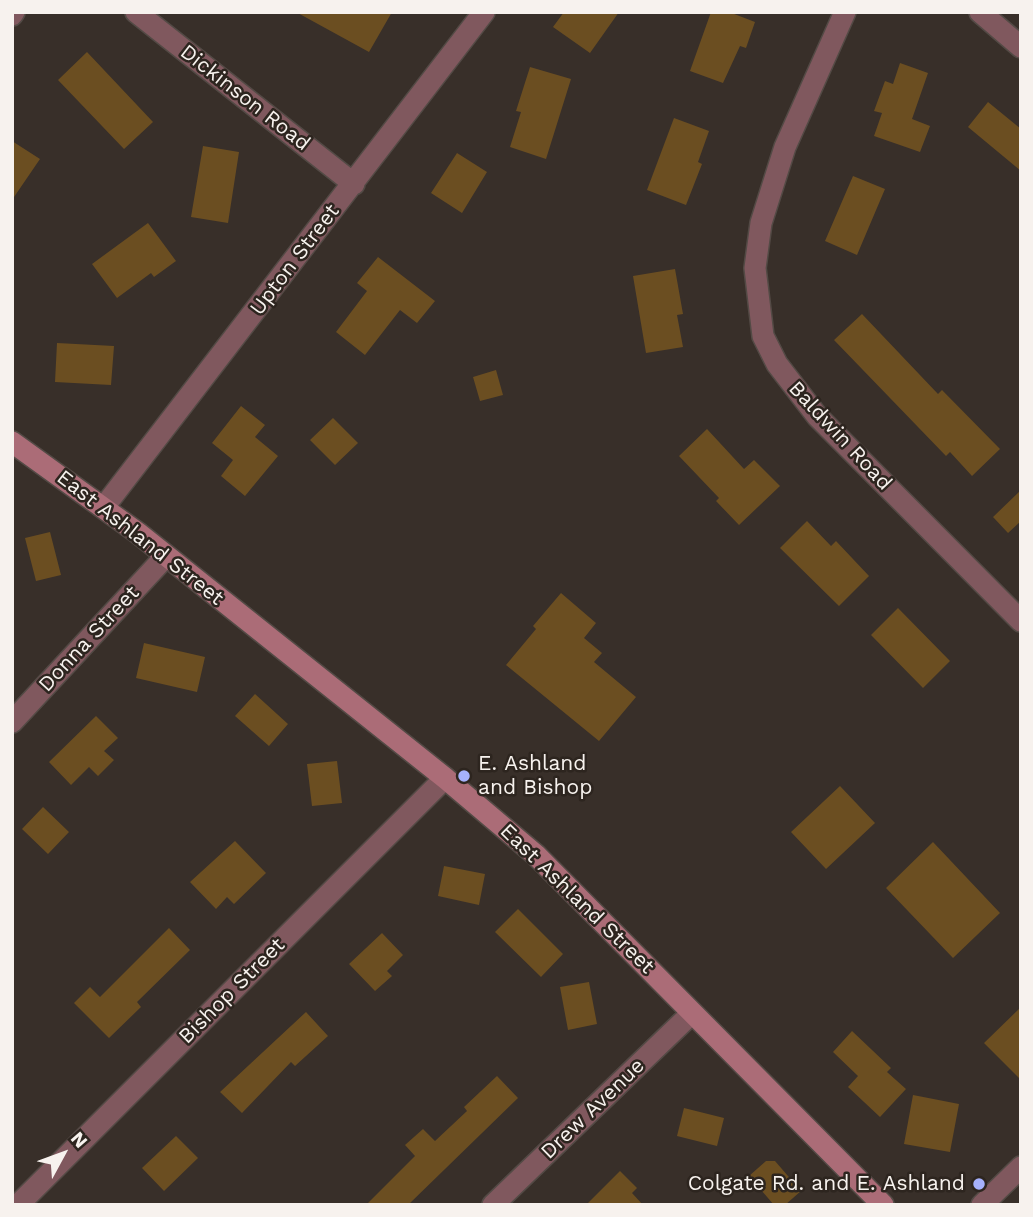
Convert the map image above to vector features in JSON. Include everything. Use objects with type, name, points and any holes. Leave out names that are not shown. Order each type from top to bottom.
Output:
[{"type":"main road","name":"East Ashland Street","points":[[12,442],[104,507],[445,778],[536,855],[883,1205]]},
{"type":"street","name":"Dickinson Road","points":[[136,12],[354,184]]},
{"type":"street","name":"Upton Street","points":[[104,507],[484,12]]},
{"type":"street","name":"Baldwin Road","points":[[845,12],[785,147],[761,223],[755,268],[763,336],[777,364],[817,416],[1021,621]]},
{"type":"street","points":[[979,12],[1021,47]]},
{"type":"street","name":"Donna Street","points":[[12,722],[166,556]]},
{"type":"street","name":"Bishop Street","points":[[18,1205],[445,778]]},
{"type":"street","name":"Drew Avenue","points":[[494,1205],[692,1013]]},
{"type":"street","points":[[982,1205],[1021,1167]]},
{"type":"building","points":[[296,12],[392,12],[369,52]]},
{"type":"building","points":[[564,12],[619,12],[590,53],[553,27]]},
{"type":"building","points":[[711,12],[729,12],[755,22],[746,48],[740,46],[723,83],[690,71]]},
{"type":"building","points":[[87,52],[153,122],[124,149],[58,80]]},
{"type":"building","points":[[900,63],[928,73],[912,119],[930,126],[920,152],[874,136],[882,113],[874,111],[885,81],[893,84]]},
{"type":"building","points":[[530,67],[571,79],[546,159],[510,147],[521,112],[516,111]]},
{"type":"building","points":[[988,102],[1021,129],[1021,171],[968,127]]},
{"type":"building","points":[[674,118],[709,131],[698,162],[702,164],[686,205],[647,190]]},
{"type":"building","points":[[12,141],[40,159],[12,200]]},
{"type":"building","points":[[203,146],[239,152],[228,223],[191,217]]},
{"type":"building","points":[[457,153],[487,172],[462,213],[431,193]]},
{"type":"building","points":[[853,176],[885,189],[857,255],[825,241]]},
{"type":"building","points":[[148,223],[176,261],[154,277],[151,273],[117,298],[92,264]]},
{"type":"building","points":[[378,257],[435,301],[417,323],[400,310],[365,355],[336,332],[367,291],[357,283]]},
{"type":"building","points":[[675,269],[683,314],[677,315],[683,347],[646,353],[633,276]]},
{"type":"building","points":[[862,314],[938,394],[942,390],[1000,449],[972,476],[950,452],[946,456],[834,340]]},
{"type":"building","points":[[57,343],[114,346],[111,385],[55,382]]},
{"type":"building","points":[[496,370],[503,395],[480,401],[473,377]]},
{"type":"building","points":[[241,406],[265,425],[255,437],[278,456],[245,496],[221,476],[233,460],[212,443]]},
{"type":"building","points":[[333,418],[358,443],[335,465],[310,440]]},
{"type":"building","points":[[707,429],[744,469],[754,460],[780,486],[739,525],[716,501],[719,498],[679,456]]},
{"type":"building","points":[[1021,490],[1021,521],[1008,533],[993,517]]},
{"type":"building","points":[[807,521],[831,546],[836,541],[869,576],[839,606],[780,548]]},
{"type":"building","points":[[50,532],[61,575],[36,581],[25,538]]},
{"type":"building","points":[[561,593],[596,623],[584,638],[602,653],[594,662],[636,697],[599,741],[506,665],[536,629],[533,626]]},
{"type":"building","points":[[898,608],[950,661],[923,688],[871,635]]},
{"type":"building","points":[[144,643],[205,657],[197,692],[136,678]]},
{"type":"building","points":[[255,694],[288,724],[269,746],[235,716]]},
{"type":"building","points":[[96,716],[118,738],[104,751],[114,760],[98,776],[89,767],[71,785],[49,762]]},
{"type":"building","points":[[337,761],[342,803],[312,806],[307,764]]},
{"type":"building","points":[[840,786],[875,823],[826,869],[791,832]]},
{"type":"building","points":[[43,807],[69,832],[48,854],[22,829]]},
{"type":"building","points":[[235,841],[266,873],[234,904],[227,897],[216,909],[190,882]]},
{"type":"building","points":[[933,842],[1000,913],[953,958],[886,888]]},
{"type":"building","points":[[444,866],[485,874],[479,905],[438,896]]},
{"type":"building","points":[[518,909],[563,954],[541,977],[495,932]]},
{"type":"building","points":[[169,928],[190,950],[137,1002],[141,1007],[109,1038],[74,1003],[90,987],[100,997]]},
{"type":"building","points":[[382,933],[403,955],[387,971],[392,976],[375,991],[349,964]]},
{"type":"building","points":[[589,982],[597,1024],[568,1030],[560,987]]},
{"type":"building","points":[[1021,1007],[1021,1080],[984,1043]]},
{"type":"building","points":[[306,1012],[328,1036],[295,1066],[291,1062],[242,1113],[220,1092]]},
{"type":"building","points":[[852,1031],[891,1068],[887,1072],[906,1089],[880,1117],[848,1087],[858,1076],[833,1052]]},
{"type":"building","points":[[497,1076],[518,1098],[408,1205],[366,1205],[415,1156],[405,1145],[423,1129],[435,1141],[467,1111],[464,1107]]},
{"type":"building","points":[[913,1095],[959,1104],[950,1152],[904,1144]]},
{"type":"building","points":[[684,1108],[724,1118],[717,1146],[677,1136]]},
{"type":"building","points":[[176,1136],[198,1158],[164,1191],[142,1168]]},
{"type":"building","points":[[766,1161],[775,1161],[801,1191],[785,1205],[774,1205],[749,1176]]},
{"type":"building","points":[[620,1171],[637,1188],[632,1193],[643,1205],[586,1205]]},
{"type":"place","name":"E. Ashland and Bishop","points":[[464,776]]},
{"type":"place","name":"Colgate Rd. and E. Ashland","points":[[979,1184]]}]
